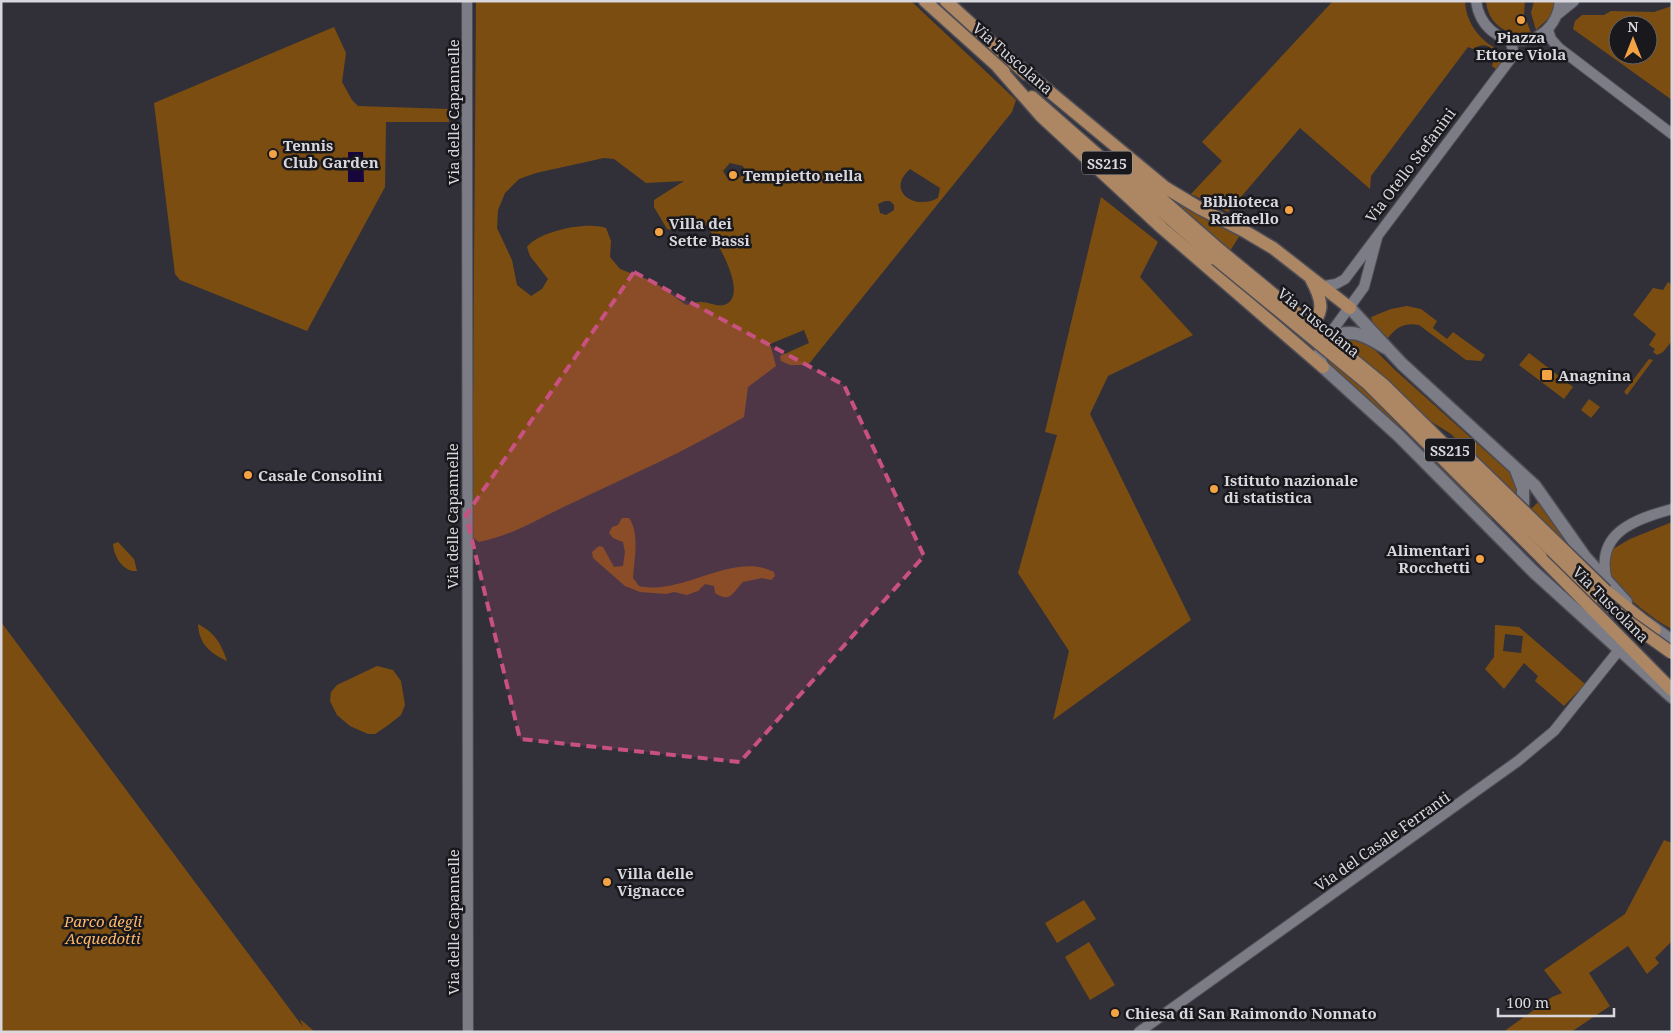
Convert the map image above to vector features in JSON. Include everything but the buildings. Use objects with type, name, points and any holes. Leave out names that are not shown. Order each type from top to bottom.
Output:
[{"type":"main road","name":"Via Tuscolana","points":[[925,1],[998,67],[1367,383],[1672,690]]},
{"type":"main road","name":"Via Tuscolana","points":[[946,1],[1219,255],[1357,361],[1428,428],[1598,596],[1636,628],[1672,653]]},
{"type":"main road","points":[[998,67],[1041,116],[1169,233],[1323,367]]},
{"type":"main road","points":[[1020,68],[1166,188],[1201,209],[1265,242],[1350,308]]},
{"type":"main road","points":[[1288,335],[1296,337],[1304,334],[1319,314],[1321,299],[1309,275]]},
{"type":"main road","name":"Via Tuscolana","points":[[1350,308],[1386,348],[1538,490],[1607,587],[1655,630],[1672,641]]},
{"type":"main road","points":[[1327,338],[1352,332],[1362,334],[1386,348]]},
{"type":"main road","name":"Via Otello Stefanini","points":[[1323,367],[1320,354],[1327,338]]},
{"type":"main road","name":"Via Tuscolana","points":[[1323,367],[1491,523],[1535,573],[1672,697]]},
{"type":"main road","points":[[1428,428],[1446,439],[1480,468],[1607,587]]},
{"type":"main road","points":[[1516,469],[1523,488],[1523,504]]},
{"type":"street","name":"Via delle Capannelle","points":[[468,1],[468,1032]]},
{"type":"street","points":[[1476,1],[1484,24],[1496,34],[1510,40],[1527,41],[1548,30],[1558,14],[1574,1]]},
{"type":"street","points":[[1558,14],[1560,1]]},
{"type":"street","points":[[1548,30],[1551,39],[1559,48],[1672,134]]},
{"type":"street","name":"Via Otello Stefanini","points":[[1327,338],[1366,283],[1377,238],[1512,57],[1513,50],[1510,40]]},
{"type":"street","points":[[1324,286],[1345,279],[1377,238]]},
{"type":"street","points":[[1607,587],[1604,567],[1606,553],[1618,532],[1633,521],[1672,509]]},
{"type":"street","name":"Via del Casale Ferranti","points":[[1139,1032],[1518,761],[1554,731],[1620,650]]},
{"type":"highlighted area","points":[[634,272],[844,385],[924,556],[740,762],[520,739],[466,515]]},
{"type":"green space","points":[[476,1],[911,1],[1016,100],[1012,112],[808,365],[790,365],[781,361],[780,356],[809,343],[804,330],[770,344],[776,366],[748,387],[744,417],[680,452],[515,530],[479,542],[472,537]],"holes":[[[604,158],[614,159],[646,183],[684,181],[654,200],[654,207],[667,229],[677,231],[684,225],[696,221],[707,226],[723,254],[733,279],[734,291],[731,300],[724,305],[701,302],[686,305],[654,282],[620,269],[610,257],[611,241],[606,228],[598,226],[576,227],[552,232],[533,241],[527,247],[530,256],[548,279],[542,289],[531,296],[517,285],[512,260],[497,228],[498,210],[505,193],[519,179],[536,173]],[[730,163],[743,166],[745,172],[738,179],[729,181],[723,171]],[[910,169],[940,188],[938,198],[920,202],[906,197],[901,185],[903,177]],[[890,201],[894,205],[894,210],[886,215],[880,213],[878,204]]]},
{"type":"green space","points":[[1333,1],[1465,1],[1468,17],[1476,31],[1487,43],[1501,51],[1504,58],[1496,69],[1492,66],[1495,55],[1489,47],[1483,45],[1473,49],[1468,47],[1371,176],[1370,189],[1300,128],[1228,212],[1191,194],[1222,161],[1202,142]]},
{"type":"green space","name":"Piazza Ettore Viola","points":[[1486,1],[1525,1],[1524,14],[1531,33],[1515,33],[1501,28],[1491,17]]},
{"type":"green space","points":[[1534,1],[1555,1],[1550,17],[1536,30],[1531,13]]},
{"type":"green space","points":[[1672,6],[1672,100],[1623,65],[1658,65],[1658,15],[1608,15],[1608,54],[1573,29],[1575,21],[1582,15],[1604,15],[1611,11],[1654,12]]},
{"type":"green space","name":"Tennis Club Garden","points":[[334,27],[346,53],[342,82],[352,100],[358,106],[449,109],[449,122],[386,122],[385,187],[307,331],[180,280],[175,274],[154,103]]},
{"type":"green space","points":[[1163,194],[1192,212],[1240,235],[1230,251]]},
{"type":"green space","points":[[1101,197],[1158,242],[1140,277],[1193,335],[1108,376],[1090,414],[1191,620],[1053,720],[1069,651],[1018,573],[1057,435],[1045,432]]},
{"type":"green space","points":[[1668,282],[1672,285],[1672,341],[1663,352],[1657,355],[1653,352],[1655,349],[1649,345],[1656,334],[1633,315],[1653,288],[1663,290]]},
{"type":"green space","points":[[1407,306],[1421,309],[1437,321],[1433,328],[1447,339],[1453,332],[1485,355],[1481,361],[1466,360],[1419,325],[1409,324],[1401,326],[1388,338],[1373,324],[1371,317],[1391,309]]},
{"type":"green space","points":[[1344,337],[1368,343],[1395,370],[1509,472],[1518,482],[1520,503],[1451,434],[1424,417],[1335,339]]},
{"type":"green space","points":[[1529,353],[1573,387],[1564,399],[1519,365]]},
{"type":"green space","points":[[1326,357],[1365,390],[1493,519],[1488,519],[1327,363]]},
{"type":"green space","points":[[1649,359],[1653,360],[1627,395],[1624,392]]},
{"type":"green space","points":[[1589,399],[1600,407],[1591,418],[1581,410]]},
{"type":"green space","points":[[1540,500],[1580,559],[1530,510]]},
{"type":"green space","points":[[622,518],[629,518],[634,532],[636,547],[633,578],[639,586],[673,585],[742,567],[758,567],[774,572],[775,576],[771,580],[762,578],[743,582],[729,597],[715,593],[714,586],[705,584],[698,591],[687,595],[674,592],[666,594],[640,592],[625,586],[593,558],[592,552],[599,546],[603,547],[614,567],[623,566],[625,552],[623,542],[613,538],[609,533],[612,527],[618,525]]},
{"type":"green space","points":[[1672,522],[1672,629],[1648,613],[1620,589],[1610,573],[1610,559],[1613,549],[1630,539]]},
{"type":"green space","points":[[118,542],[134,559],[137,571],[127,569],[117,559],[113,544]]},
{"type":"green space","name":"Parco degli Acquedotti","points":[[1,622],[303,1027],[300,1019],[315,1032],[1,1032]]},
{"type":"green space","points":[[198,624],[217,639],[227,661],[215,655],[203,642]]},
{"type":"green space","points":[[1495,625],[1519,627],[1585,684],[1564,706],[1535,681],[1538,676],[1524,663],[1504,689],[1485,669],[1494,657]],"holes":[[[1505,634],[1523,636],[1521,653],[1503,651]]]},
{"type":"green space","points":[[377,666],[393,670],[401,681],[405,705],[401,715],[387,726],[375,734],[368,734],[350,726],[337,715],[330,701],[331,692],[337,685]]},
{"type":"green space","points":[[1664,840],[1672,843],[1672,941],[1655,958],[1659,963],[1647,974],[1628,946],[1589,973],[1610,1006],[1571,1032],[1503,1032],[1552,997],[1562,993],[1544,970],[1625,914]]},
{"type":"green space","points":[[1084,900],[1096,919],[1057,943],[1045,923]]},
{"type":"green space","points":[[1089,942],[1115,985],[1090,1000],[1065,957]]},
{"type":"shaded area","points":[[348,152],[363,152],[364,182],[348,182]]},
{"type":"place","name":"Piazza Ettore Viola","points":[[1521,20]]},
{"type":"place","name":"Tennis Club Garden","points":[[273,154]]},
{"type":"place","name":"Tempietto nella","points":[[733,175]]},
{"type":"place","name":"Biblioteca Raffaello","points":[[1289,210]]},
{"type":"place","name":"Villa dei Sette Bassi","points":[[659,232]]},
{"type":"place","name":"Anagnina","points":[[1547,375]]},
{"type":"place","name":"Casale Consolini","points":[[248,475]]},
{"type":"place","name":"Istituto nazionale di statistica","points":[[1214,489]]},
{"type":"place","name":"Alimentari Rocchetti","points":[[1480,559]]},
{"type":"place","name":"Villa delle Vignacce","points":[[607,882]]},
{"type":"place","name":"Chiesa di San Raimondo Nonnato","points":[[1115,1013]]}]
